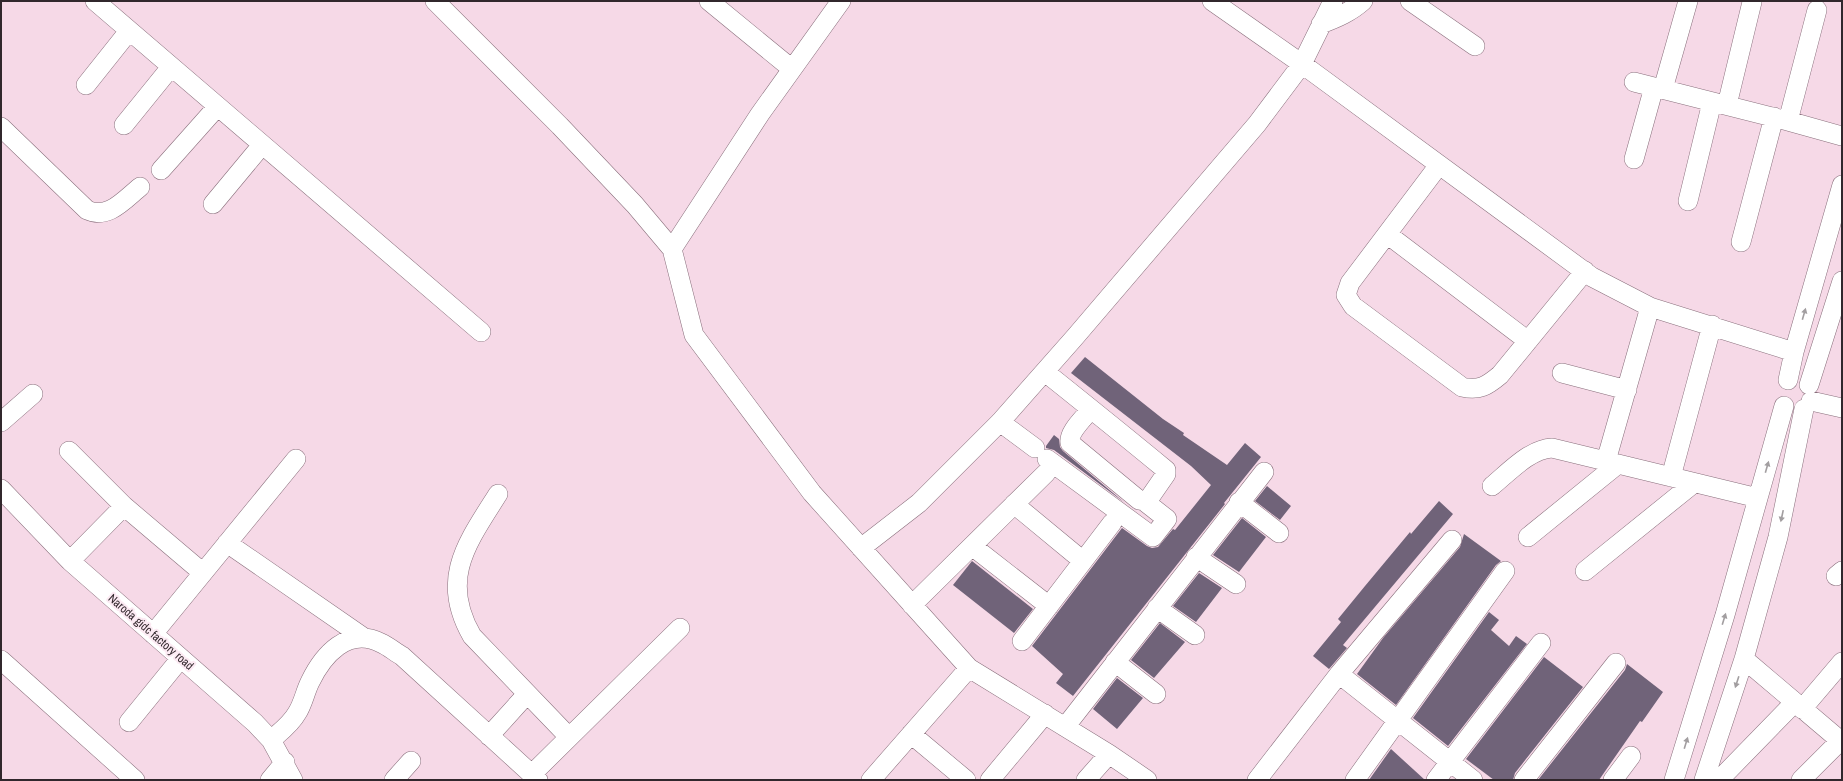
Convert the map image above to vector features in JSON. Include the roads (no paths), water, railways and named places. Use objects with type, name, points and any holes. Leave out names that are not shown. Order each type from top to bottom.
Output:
[{"type":"street","points":[[95,1],[481,332]]},
{"type":"street","points":[[435,1],[560,126],[635,205],[672,248],[694,336],[812,494],[970,668],[1109,754],[1147,780]]},
{"type":"street","points":[[709,1],[792,69]]},
{"type":"street","points":[[672,248],[760,114],[841,1]]},
{"type":"street","points":[[1212,1],[1302,64],[1585,272],[1616,291],[1650,307],[1794,352]]},
{"type":"street","points":[[861,548],[918,503],[1000,422],[1044,372],[1257,124],[1302,64],[1333,1]]},
{"type":"street","points":[[1321,24],[1341,16],[1364,1]]},
{"type":"street","points":[[1410,1],[1475,46]]},
{"type":"street","points":[[1634,158],[1688,1]]},
{"type":"street","points":[[1688,201],[1752,2]]},
{"type":"street","points":[[1741,242],[1816,10]]},
{"type":"street","points":[[86,85],[129,31]]},
{"type":"street","points":[[124,125],[171,67]]},
{"type":"street","points":[[1634,82],[1720,103],[1842,136]]},
{"type":"street","points":[[161,170],[217,107]]},
{"type":"street","points":[[1,127],[87,210],[101,214],[109,212],[140,187]]},
{"type":"street","points":[[213,204],[262,145]]},
{"type":"street","points":[[1439,165],[1350,282],[1346,290],[1348,300],[1353,306],[1462,386],[1471,389],[1479,389],[1487,386],[1500,375],[1585,272]]},
{"type":"street","points":[[1788,380],[1794,352],[1842,185]]},
{"type":"street","points":[[1387,234],[1528,341]]},
{"type":"street","points":[[1704,780],[1744,659],[1778,537],[1808,398],[1842,281]]},
{"type":"street","points":[[1528,537],[1612,463],[1626,390],[1650,307]]},
{"type":"street","points":[[1671,477],[1712,326]]},
{"type":"street","points":[[1044,372],[1166,470],[1163,479],[1148,500],[1144,501]]},
{"type":"street","points":[[1562,373],[1626,390]]},
{"type":"street","points":[[1808,398],[1794,411],[1784,406],[1781,402],[1779,392],[1784,383],[1788,380],[1799,378],[1808,398],[1842,408]]},
{"type":"street","points":[[1,422],[33,394]]},
{"type":"street","points":[[1674,780],[1725,616],[1784,406]]},
{"type":"street","points":[[1000,422],[1043,460],[1153,537],[1167,519],[1144,501],[1139,500],[1070,443],[1072,433],[1091,409]]},
{"type":"street","points":[[1492,486],[1524,460],[1544,448],[1552,448],[1758,498]]},
{"type":"street","points":[[69,451],[124,506],[203,573]]},
{"type":"street","points":[[153,634],[296,459]]},
{"type":"street","points":[[912,604],[1014,504],[1043,460]]},
{"type":"street","points":[[1065,727],[1196,557],[1264,472]]},
{"type":"street","points":[[1585,571],[1694,483]]},
{"type":"street","name":"Naroda gidc factory road","points":[[1,489],[70,561],[255,723],[271,740],[285,762],[293,780]]},
{"type":"street","points":[[498,494],[475,531],[458,569],[457,588],[459,607],[463,621],[472,636],[569,737]]},
{"type":"street","points":[[1239,502],[1279,533]]},
{"type":"street","points":[[1014,504],[1083,561]]},
{"type":"street","points":[[70,561],[124,506]]},
{"type":"street","points":[[1022,641],[1112,523]]},
{"type":"street","points":[[1257,780],[1339,674],[1452,540]]},
{"type":"street","points":[[227,543],[363,637],[380,642],[402,656],[534,777],[569,737],[680,628]]},
{"type":"street","points":[[972,546],[1048,606]]},
{"type":"street","points":[[1196,557],[1236,584]]},
{"type":"street","points":[[1355,780],[1505,571]]},
{"type":"street","points":[[1157,608],[1196,636]]},
{"type":"street","points":[[271,740],[297,714],[310,682],[323,661],[334,648],[347,640],[363,637]]},
{"type":"street","points":[[1436,780],[1541,643]]},
{"type":"street","points":[[128,722],[181,658]]},
{"type":"street","points":[[1744,659],[1841,741],[1801,780]]},
{"type":"street","points":[[1,660],[135,780]]},
{"type":"street","points":[[1115,662],[1156,694]]},
{"type":"street","points":[[1719,780],[1842,662]]},
{"type":"street","points":[[1524,780],[1616,663]]},
{"type":"street","points":[[871,780],[970,668]]},
{"type":"street","points":[[1339,674],[1473,780]]},
{"type":"street","points":[[489,736],[527,694]]},
{"type":"street","points":[[990,780],[1045,714]]},
{"type":"street","points":[[911,734],[966,780]]},
{"type":"street","points":[[1086,780],[1109,754]]},
{"type":"street","points":[[1613,780],[1631,756]]},
{"type":"street","points":[[394,780],[411,761]]},
{"type":"street","points":[[270,780],[285,762]]}]
